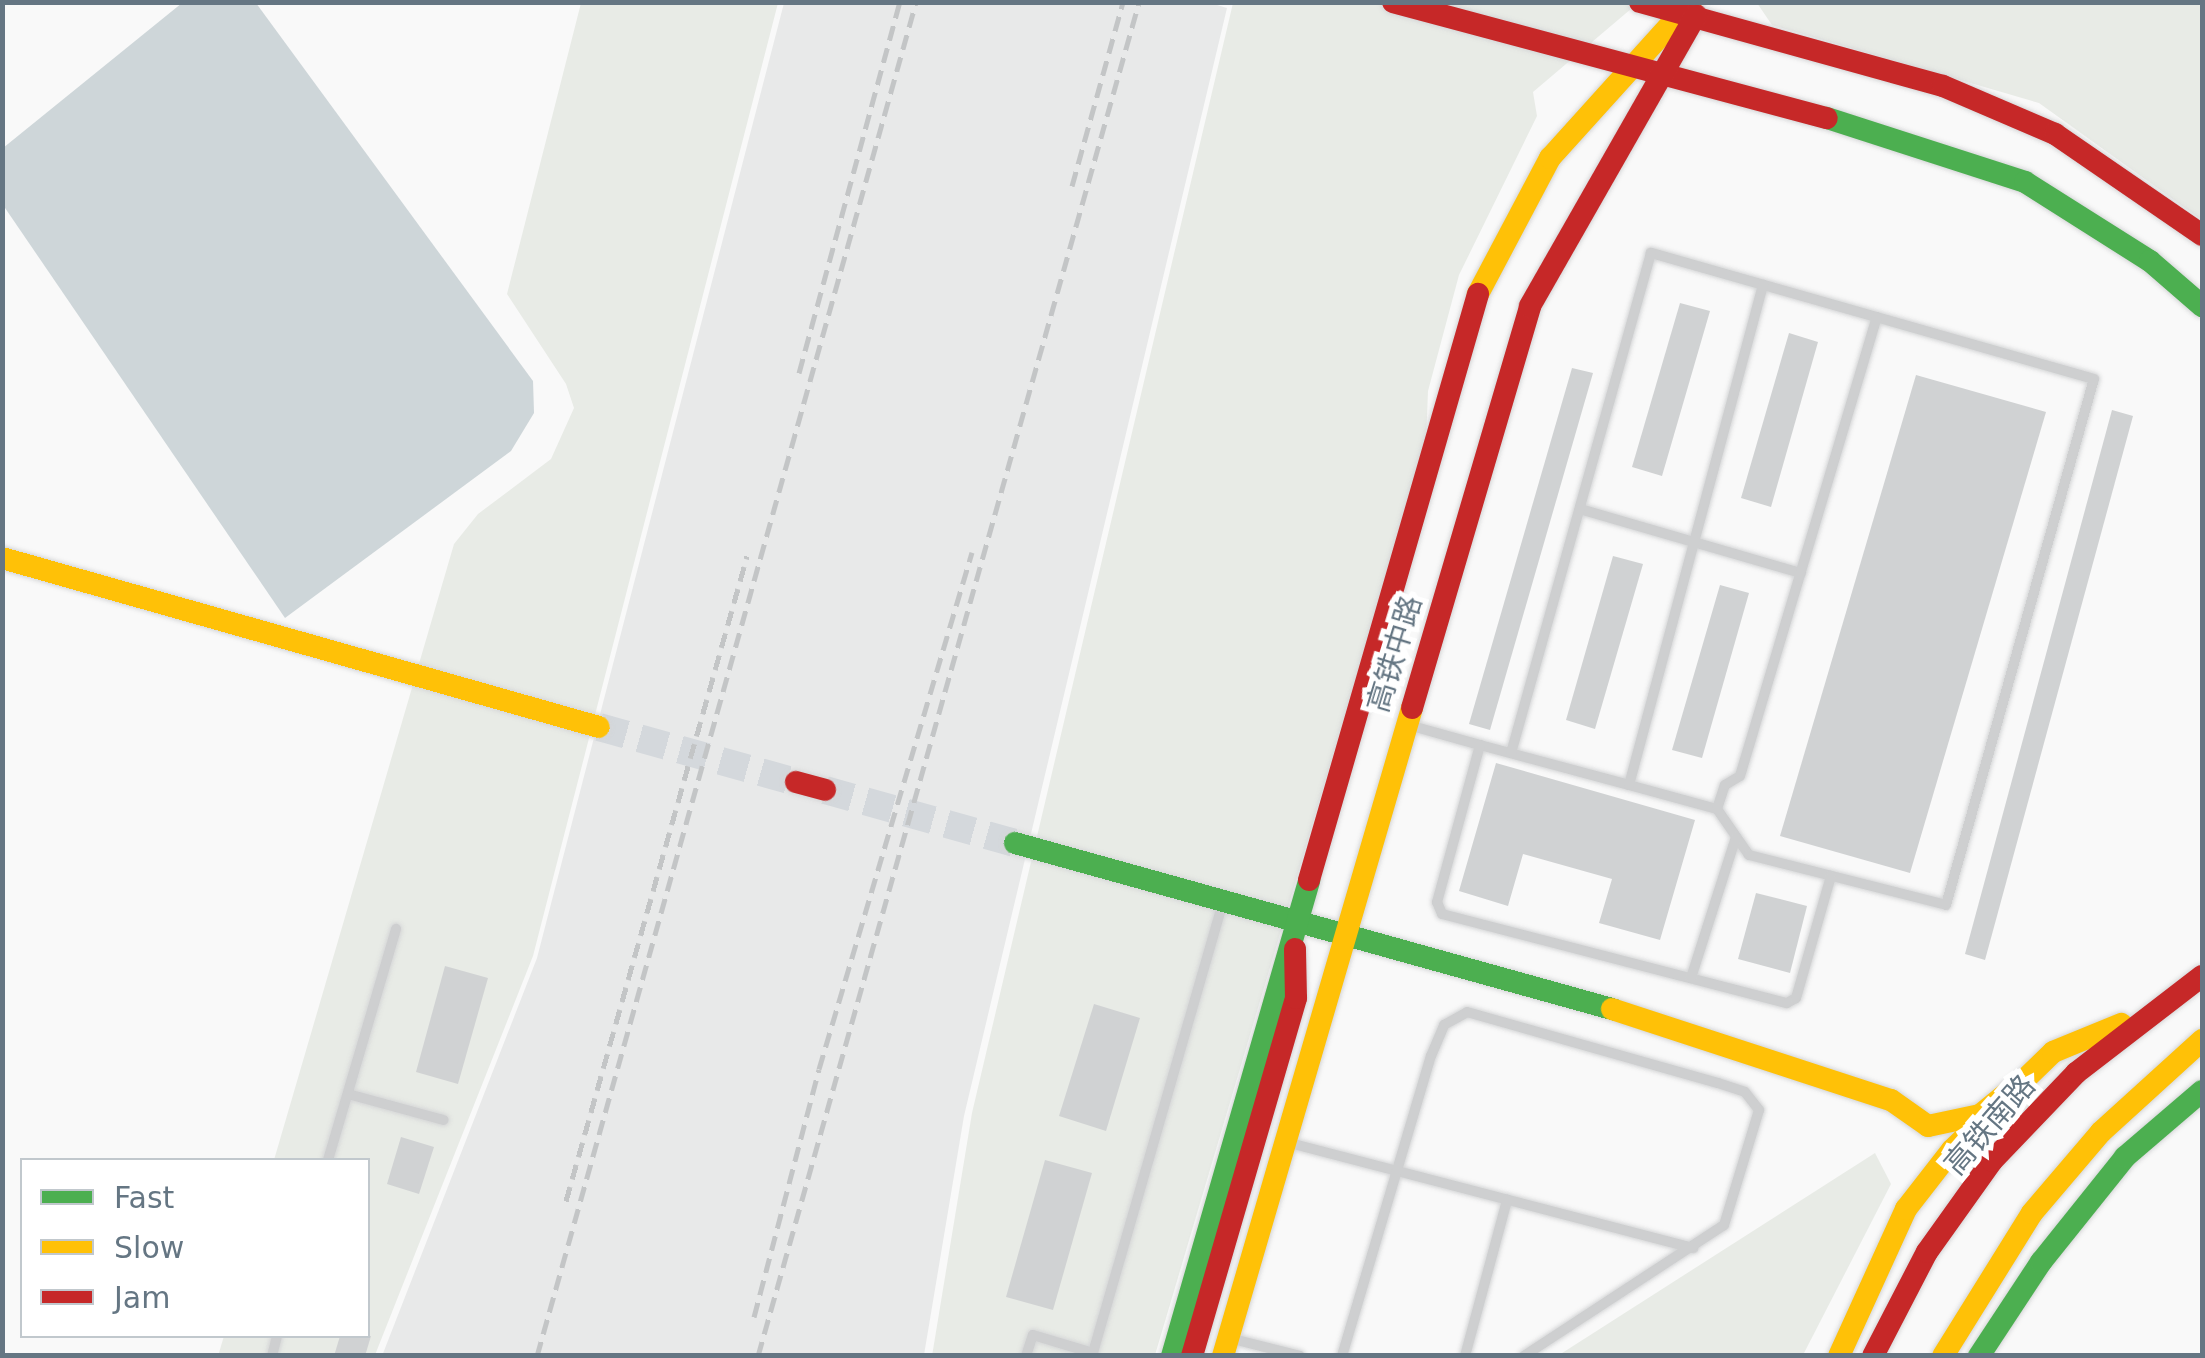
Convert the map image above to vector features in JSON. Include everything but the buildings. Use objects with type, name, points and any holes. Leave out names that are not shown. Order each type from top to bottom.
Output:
[{"type":"street","points":[[1393,2],[1660,77],[1910,140],[2025,182],[2150,260],[2202,306]]},
{"type":"street","points":[[1640,2],[1692,8],[1943,86],[2055,134],[2202,236]]},
{"type":"street","name":"高铁中路","points":[[1172,1356],[1476,297],[1550,158],[1692,8]]},
{"type":"street","name":"高铁中路","points":[[1226,1347],[1530,306],[1660,77],[1692,8]]},
{"type":"street","points":[[2,558],[599,726]]},
{"type":"street","points":[[796,782],[825,790]]},
{"type":"street","points":[[1015,844],[1704,1035],[1891,1100],[1928,1126],[1980,1115],[2053,1052],[2162,1003]]},
{"type":"street","name":"高铁中路","points":[[1192,1356],[1296,998],[1294,922]]},
{"type":"street","name":"高铁南路","points":[[1873,1356],[1927,1252],[1992,1161],[2076,1073],[2162,1003],[2202,976]]},
{"type":"street","points":[[1943,1356],[2032,1212],[2101,1132],[2202,1040]]},
{"type":"street","points":[[1906,1209],[2010,1091]]},
{"type":"street","points":[[1979,1356],[2040,1262],[2124,1157],[2202,1091]]},
{"type":"street","points":[[1839,1356],[1926,1172],[1928,1126]]},
{"type":"lane","points":[[1406,725],[1717,809],[1749,855],[1946,905],[2094,379],[1652,253],[1511,753]]},
{"type":"lane","points":[[1629,785],[1763,285]]},
{"type":"lane","points":[[1717,809],[1726,785],[1740,776],[1877,317]]},
{"type":"lane","points":[[1580,508],[1801,573]]},
{"type":"lane","points":[[1480,745],[1437,902],[1442,914],[1788,1004],[1796,998],[1831,876]]},
{"type":"lane","points":[[1691,978],[1736,837]]},
{"type":"lane","points":[[1026,1356],[1033,1335],[1092,1354],[1223,902]]},
{"type":"lane","points":[[329,1158],[396,929]]},
{"type":"lane","points":[[1342,1356],[1396,1170],[1444,1025],[1467,1012],[1745,1092],[1760,1110],[1736,1200],[1724,1226],[1524,1356]]},
{"type":"lane","points":[[348,1094],[444,1120]]},
{"type":"lane","points":[[1285,1141],[1694,1248]]},
{"type":"lane","points":[[1465,1356],[1507,1200]]},
{"type":"lane","points":[[1226,1347],[1300,1356]]},
{"type":"shaded area","points":[[1207,2],[1227,8],[964,1116],[924,1355],[382,1356],[537,958],[784,3]]},
{"type":"shaded area","points":[[182,3],[256,3],[533,381],[534,413],[511,451],[285,618],[3,205],[3,148]]},
{"type":"shaded area","points":[[581,3],[778,3],[533,956],[375,1355],[218,1356],[223,1338],[370,1338],[370,1158],[275,1158],[454,544],[478,514],[551,459],[574,408],[566,384],[507,294]]},
{"type":"shaded area","points":[[1233,3],[1638,3],[1533,92],[1537,116],[1459,275],[1428,391],[1426,442],[1155,1355],[932,1356],[972,1113]]},
{"type":"shaded area","points":[[1757,3],[2202,3],[2202,220],[2039,103],[1772,25]]},
{"type":"shaded area","points":[[1875,1153],[1891,1184],[1803,1355],[1559,1355]]},
{"type":"tunnel","points":[[599,727],[796,782]]},
{"type":"tunnel","points":[[825,790],[1015,843]]},
{"type":"railway","points":[[799,373],[900,2]]},
{"type":"railway","points":[[537,1356],[916,2]]},
{"type":"railway","points":[[1072,186],[1123,2]]},
{"type":"railway","points":[[758,1356],[1139,2]]},
{"type":"railway","points":[[754,1317],[819,1069],[972,552]]},
{"type":"railway","points":[[566,1201],[747,556]]},
{"type":"traffic: fast","points":[[1827,118],[2025,182],[2150,261],[2202,306]]},
{"type":"traffic: fast","points":[[1015,843],[1612,1009]]},
{"type":"traffic: fast","points":[[1172,1356],[1309,880]]},
{"type":"traffic: fast","points":[[1979,1356],[2041,1262],[2125,1157],[2202,1091]]},
{"type":"traffic: slow","points":[[1478,294],[1550,158],[1691,2]]},
{"type":"traffic: slow","points":[[2,558],[599,727]]},
{"type":"traffic: slow","points":[[1223,1356],[1412,708]]},
{"type":"traffic: slow","points":[[1612,1009],[1891,1100],[1928,1126],[1980,1115],[2010,1091]]},
{"type":"traffic: slow","points":[[1839,1356],[1906,1209],[1952,1150],[2053,1052],[2121,1024]]},
{"type":"traffic: slow","points":[[1943,1356],[2032,1213],[2101,1132],[2202,1040]]},
{"type":"traffic: jam","points":[[1393,2],[1827,118]]},
{"type":"traffic: jam","points":[[1640,2],[1943,86],[2055,134],[2202,235]]},
{"type":"traffic: jam","points":[[1412,708],[1530,306],[1696,15]]},
{"type":"traffic: jam","points":[[1309,880],[1478,294]]},
{"type":"traffic: jam","points":[[796,782],[825,790]]},
{"type":"traffic: jam","points":[[1192,1356],[1296,998],[1295,949]]},
{"type":"traffic: jam","points":[[1873,1356],[1927,1252],[1992,1161],[2076,1073],[2202,976]]}]
